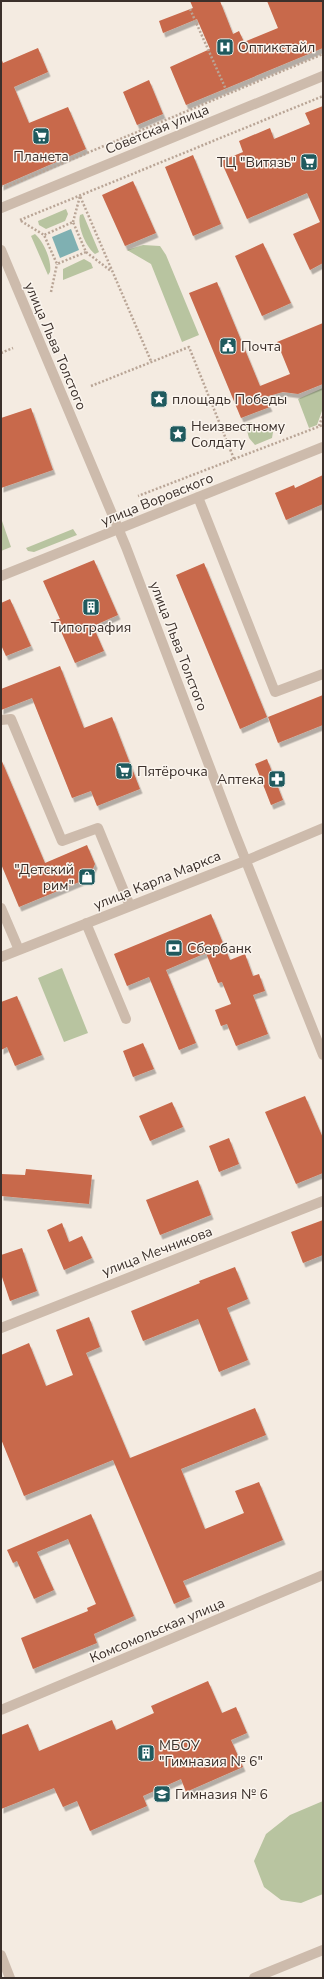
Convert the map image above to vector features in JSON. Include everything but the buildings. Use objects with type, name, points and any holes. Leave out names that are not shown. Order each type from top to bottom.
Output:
[{"type":"street","name":"Советская улица","points":[[1,208],[323,76]]},
{"type":"street","name":"улица Льва Толстого","points":[[1,250],[119,530],[245,861],[323,1055]]},
{"type":"street","name":"улица Воровского","points":[[1,576],[323,447]]},
{"type":"street","points":[[198,497],[275,692],[323,674]]},
{"type":"street","points":[[1,720],[11,719],[62,841],[98,828],[130,906]]},
{"type":"street","name":"улица Карла Маркса","points":[[1,957],[245,861],[323,828]]},
{"type":"street","points":[[1,908],[19,950]]},
{"type":"street","points":[[86,923],[126,1019]]},
{"type":"street","name":"улица Мечникова","points":[[1,1328],[323,1201]]},
{"type":"street","name":"Комсомольская улица","points":[[1,1710],[323,1574]]},
{"type":"street","points":[[254,1978],[274,1974],[323,1950]]},
{"type":"street","points":[[1,1955],[10,1978]]},
{"type":"path","points":[[190,9],[228,94]]},
{"type":"path","points":[[6,187],[323,54]]},
{"type":"path","points":[[51,292],[57,264],[44,235],[20,220],[323,96]]},
{"type":"path","points":[[80,196],[73,222],[86,252],[113,272]]},
{"type":"path","points":[[80,196],[151,361]]},
{"type":"path","points":[[44,235],[73,222]]},
{"type":"path","points":[[57,264],[86,252]]},
{"type":"path","points":[[91,386],[189,347],[234,459]]},
{"type":"path","points":[[1,354],[13,348]]},
{"type":"path","points":[[319,426],[323,415]]},
{"type":"path","points":[[138,496],[323,424]]},
{"type":"green space","points":[[66,209],[68,214],[65,221],[46,229],[39,225],[38,221]]},
{"type":"green space","points":[[83,214],[99,252],[95,254],[88,246],[81,230],[79,220],[80,215]]},
{"type":"green space","points":[[35,234],[49,257],[50,272],[48,275],[31,236]]},
{"type":"green space","points":[[143,245],[160,246],[166,255],[199,335],[182,342],[151,264],[127,250]]},
{"type":"green space","points":[[84,259],[91,263],[93,268],[63,280],[63,269]]},
{"type":"green space","points":[[323,388],[323,408],[317,425],[309,428],[298,399]]},
{"type":"green space","points":[[251,422],[263,429],[273,432],[272,438],[255,445],[249,438],[245,423]]},
{"type":"green space","points":[[1,518],[11,547],[1,551]]},
{"type":"green space","points":[[73,529],[77,535],[34,552],[28,551],[26,548]]},
{"type":"green space","points":[[62,968],[88,1033],[64,1042],[38,978]]},
{"type":"green space","points":[[323,1801],[323,1894],[301,1903],[281,1900],[264,1887],[254,1861],[266,1834],[290,1815]]},
{"type":"water","points":[[71,229],[79,250],[60,258],[52,237]]},
{"type":"place","name":"Оптикстайл","points":[[225,47]]},
{"type":"place","name":"Планета","points":[[41,136]]},
{"type":"place","name":"ТЦ \"Витязь\"","points":[[309,162]]},
{"type":"place","name":"Почта","points":[[228,346]]},
{"type":"place","name":"площадь Победы","points":[[159,399]]},
{"type":"place","name":"Неизвестному Солдату","points":[[178,434]]},
{"type":"place","name":"Типография","points":[[91,607]]},
{"type":"place","name":"Пятёрочка","points":[[124,771]]},
{"type":"place","name":"Аптека","points":[[277,779]]},
{"type":"place","name":"\"Детский рим\"","points":[[87,877]]},
{"type":"place","name":"Сбербанк","points":[[174,948]]},
{"type":"place","name":"МБОУ \"Гимназия № 6\"","points":[[146,1753]]},
{"type":"place","name":"Гимназия № 6","points":[[162,1794]]}]
